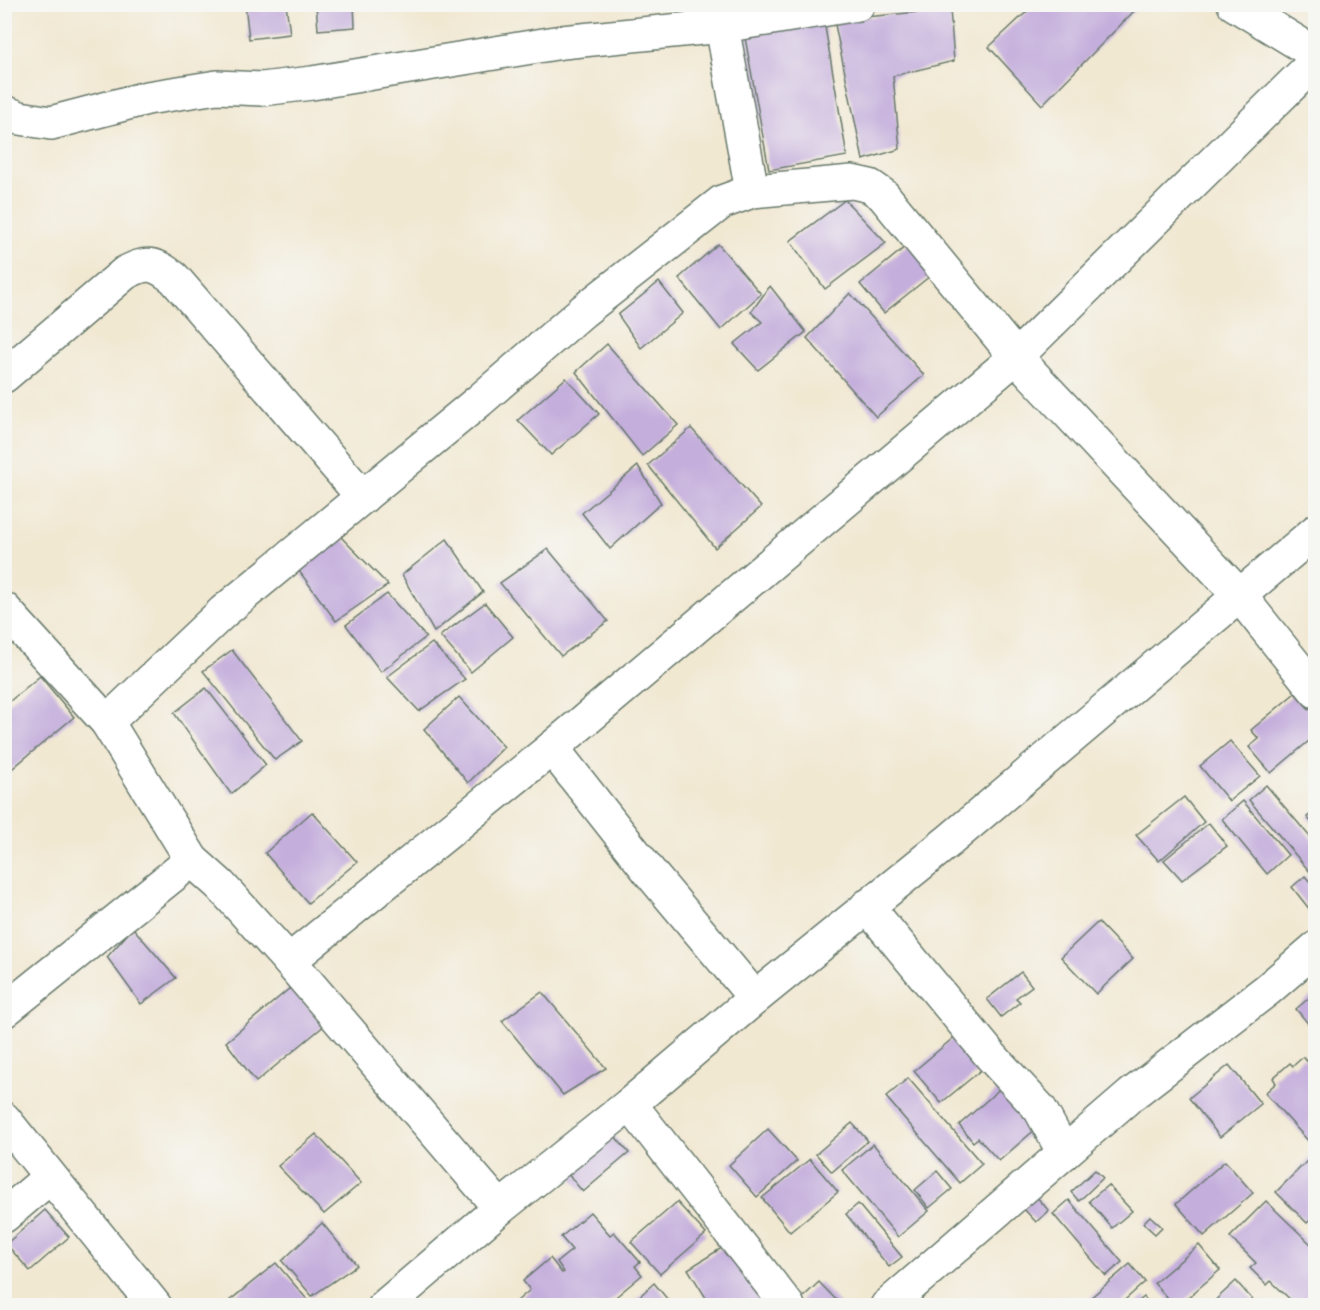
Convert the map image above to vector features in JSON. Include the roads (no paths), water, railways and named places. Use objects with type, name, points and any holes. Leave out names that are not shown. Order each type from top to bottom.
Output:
[{"type":"street","points":[[4,112],[20,118],[51,123],[147,98],[217,87],[262,89],[312,83],[562,42],[722,26],[858,4]]},
{"type":"street","points":[[1234,4],[1316,54]]},
{"type":"street","points":[[722,26],[752,191]]},
{"type":"street","points":[[289,961],[552,748],[1016,357],[1316,61]]},
{"type":"street","points":[[108,722],[224,612],[583,310],[722,202],[752,191],[852,182],[870,186],[883,195],[1016,357],[1240,597],[1316,691]]},
{"type":"street","points":[[4,376],[125,273],[142,265],[160,267],[174,278],[363,497]]},
{"type":"street","points":[[385,1305],[500,1208],[630,1104],[754,998],[950,840],[1316,531]]},
{"type":"street","points":[[4,609],[108,722],[192,860],[220,885],[289,961],[500,1208]]},
{"type":"street","points":[[552,748],[652,875],[754,998]]},
{"type":"street","points":[[4,1011],[192,860]]},
{"type":"street","points":[[867,906],[991,1056],[1040,1109],[1064,1153]]},
{"type":"street","points":[[887,1305],[1131,1095],[1267,990],[1316,948]]},
{"type":"street","points":[[630,1104],[788,1305]]},
{"type":"street","points":[[4,1119],[155,1305]]},
{"type":"street","points":[[4,1216],[50,1177]]}]
